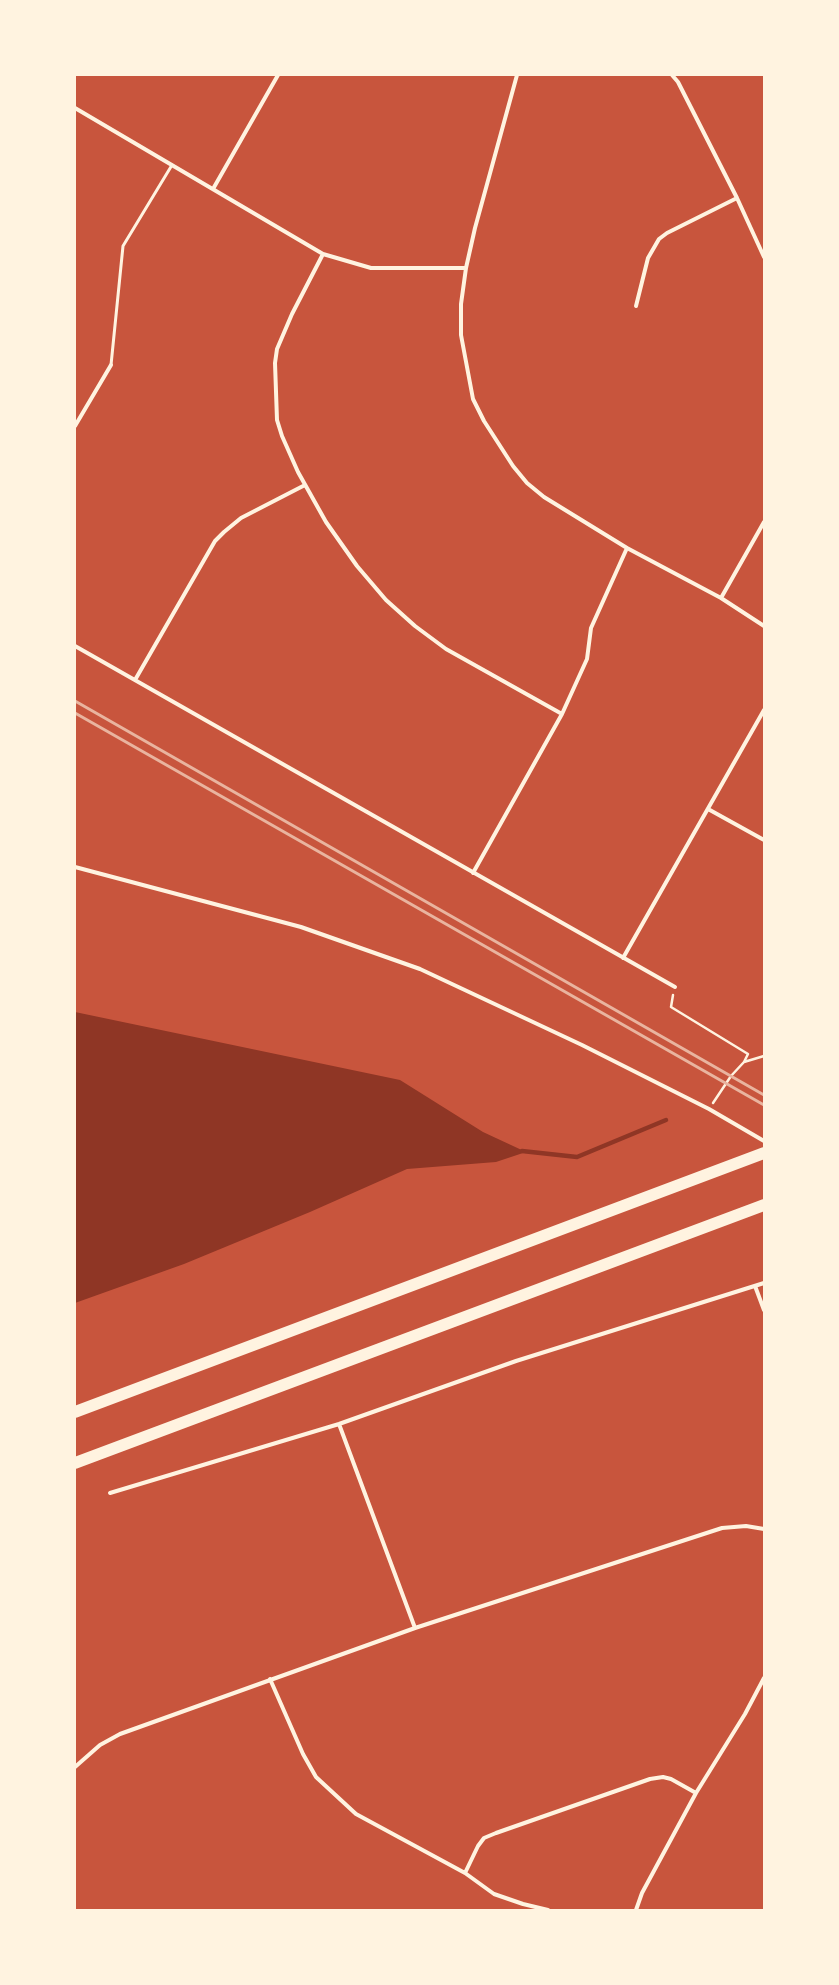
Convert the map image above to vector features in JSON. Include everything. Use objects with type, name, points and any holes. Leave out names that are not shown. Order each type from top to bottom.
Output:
[{"type":"highway","points":[[75,1412],[764,1153]]},
{"type":"highway","points":[[75,1463],[764,1205]]},
{"type":"street","points":[[213,189],[278,75]]},
{"type":"street","points":[[517,75],[475,228],[466,268],[461,304],[461,335],[473,399],[484,422],[513,466],[527,483],[544,497],[627,548],[721,598],[764,626]]},
{"type":"street","points":[[672,75],[678,82],[737,198],[764,257]]},
{"type":"street","points":[[75,108],[323,254],[371,268],[466,268]]},
{"type":"street","points":[[636,306],[648,258],[659,238],[737,198]]},
{"type":"street","points":[[323,254],[294,308],[277,350],[275,363],[277,420],[289,454],[305,485],[326,522],[357,566],[386,600],[415,626],[446,649],[562,714]]},
{"type":"street","points":[[75,426],[111,365]]},
{"type":"street","points":[[135,680],[215,541],[241,518],[305,485]]},
{"type":"street","points":[[721,598],[764,522]]},
{"type":"street","points":[[473,873],[562,714],[587,659],[591,628],[627,548]]},
{"type":"street","points":[[75,646],[675,987]]},
{"type":"street","points":[[623,958],[764,710]]},
{"type":"street","points":[[708,809],[764,840]]},
{"type":"street","points":[[75,867],[301,927],[420,969],[582,1045],[709,1109],[764,1141]]},
{"type":"street","points":[[110,1493],[338,1424],[516,1361],[764,1283]]},
{"type":"street","points":[[755,1286],[764,1310]]},
{"type":"street","points":[[338,1424],[415,1628]]},
{"type":"street","points":[[75,1767],[100,1745],[120,1734],[415,1628],[722,1528],[746,1526],[764,1529]]},
{"type":"street","points":[[636,1910],[642,1893],[696,1792],[745,1714],[764,1678]]},
{"type":"street","points":[[270,1679],[294,1737],[316,1777],[356,1814],[464,1873],[494,1894],[522,1904],[548,1910]]},
{"type":"street","points":[[464,1873],[478,1846],[484,1838],[496,1832],[643,1781],[663,1777],[671,1779],[696,1792]]},
{"type":"lane","points":[[111,365],[123,246],[172,165]]},
{"type":"path","points":[[675,987],[671,1007],[748,1054],[744,1062],[730,1076],[709,1109]]},
{"type":"path","points":[[744,1062],[764,1056]]},
{"type":"shaded area","points":[[75,1012],[400,1080],[483,1132],[526,1152],[496,1162],[407,1169],[310,1212],[184,1264],[75,1303]]},
{"type":"waterway","points":[[522,1151],[577,1157],[666,1120]]},
{"type":"railway","points":[[75,701],[764,1095]]},
{"type":"railway","points":[[75,713],[764,1105]]}]
